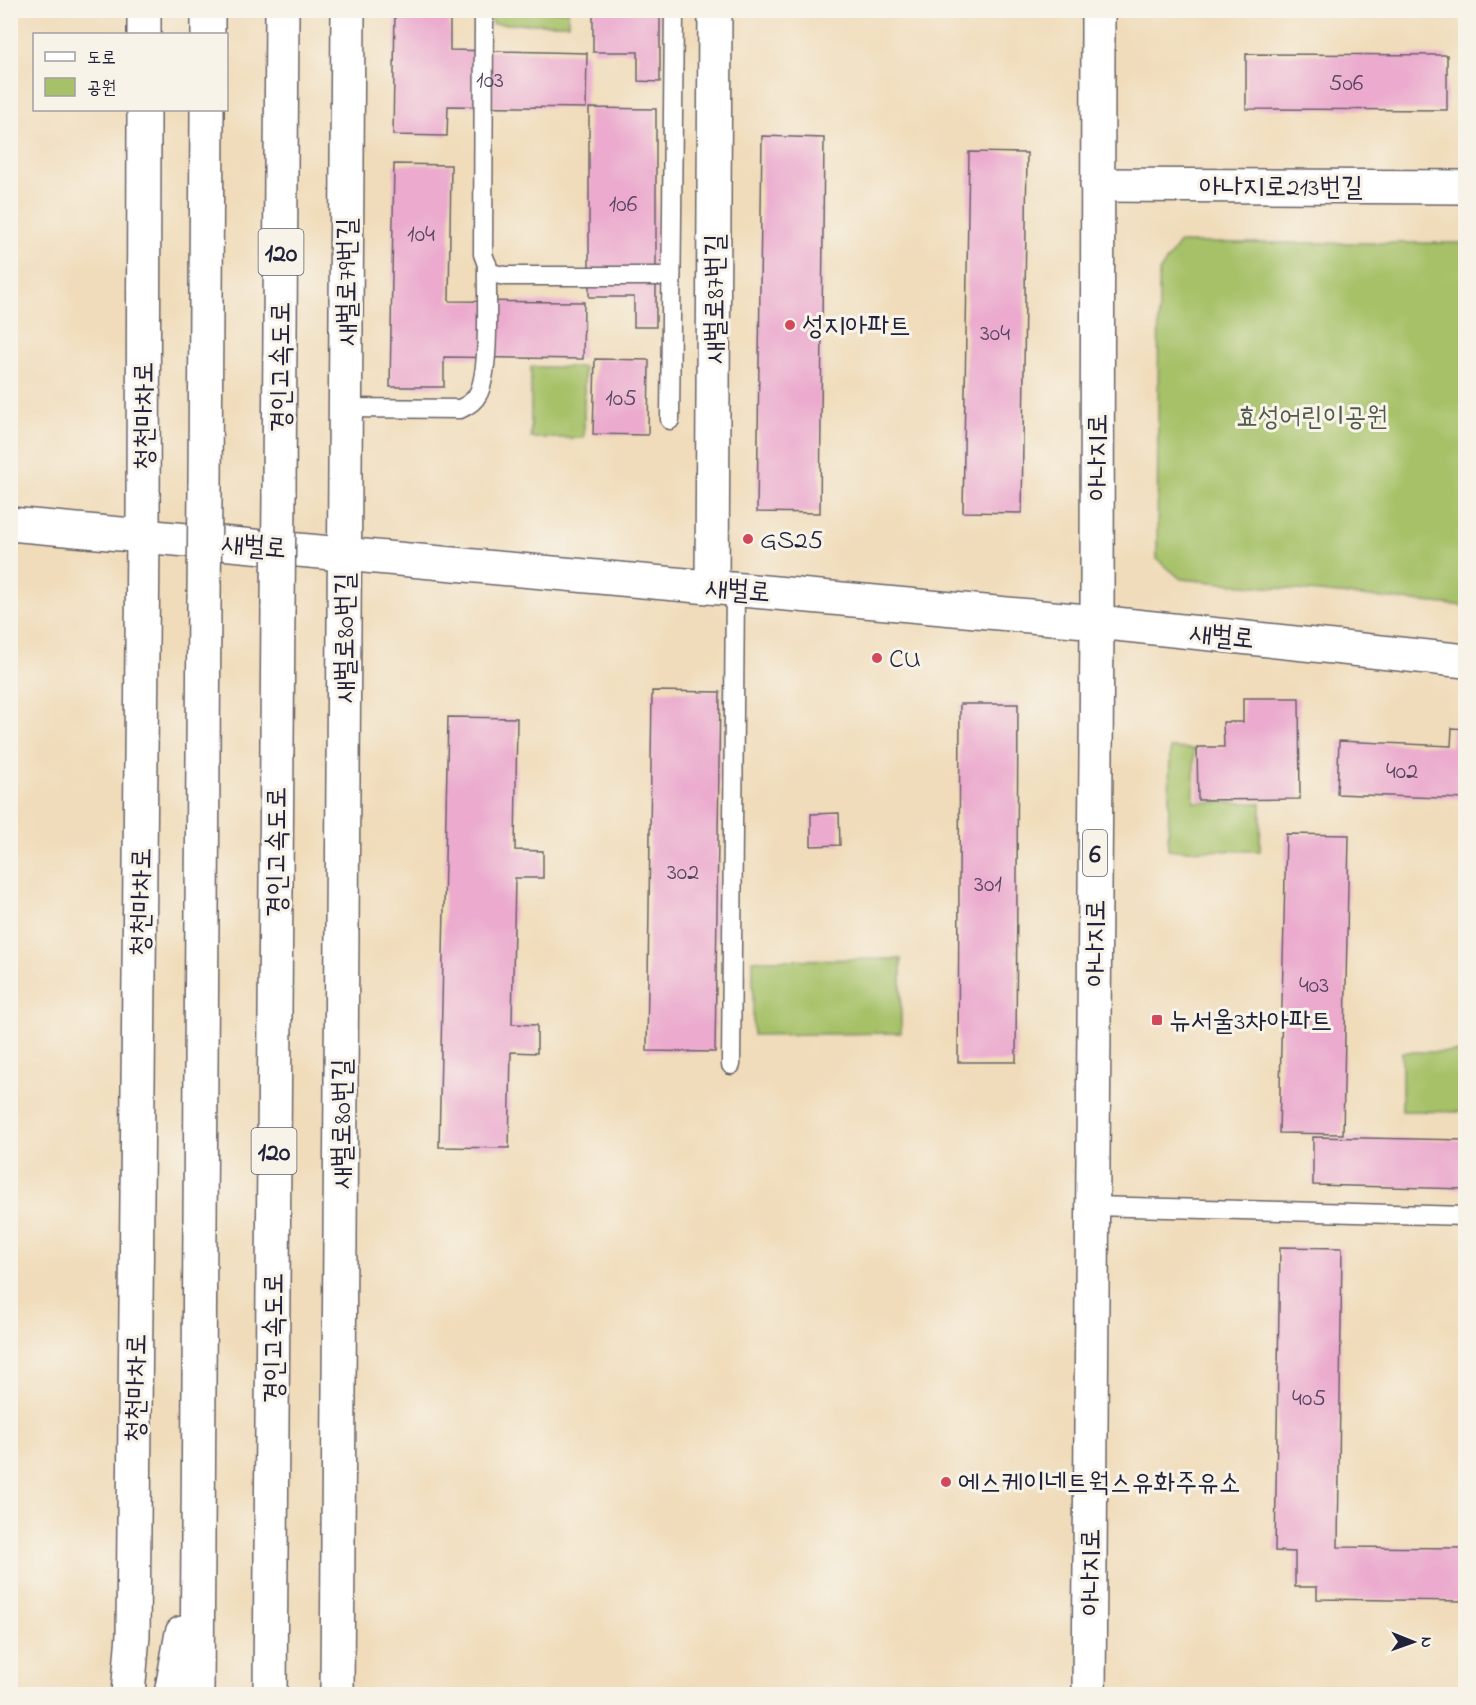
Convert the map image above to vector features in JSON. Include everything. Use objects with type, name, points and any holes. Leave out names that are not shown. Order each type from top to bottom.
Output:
[{"type":"main road","points":[[144,10],[144,33]]},
{"type":"main road","points":[[207,33],[208,10]]},
{"type":"main road","name":"경인고속도로","points":[[270,1695],[282,10]]},
{"type":"main road","name":"새벌로79번길","points":[[344,554],[348,10]]},
{"type":"main road","name":"새벌로87번길","points":[[715,10],[723,588]]},
{"type":"main road","name":"아나지로","points":[[1089,1695],[1097,622],[1098,10]]},
{"type":"main road","name":"청천마차로","points":[[128,1695],[133,1635],[143,536],[144,111]]},
{"type":"main road","points":[[197,1695],[207,111]]},
{"type":"main road","name":"아나지로213번길","points":[[1097,185],[1466,188]]},
{"type":"main road","name":"새벌로","points":[[10,524],[1097,622],[1466,661]]},
{"type":"main road","name":"새벌로80번길","points":[[337,1695],[344,554]]},
{"type":"main road","points":[[171,1695],[198,1549]]},
{"type":"lane","points":[[484,10],[483,254],[490,273],[505,276],[671,276]]},
{"type":"lane","points":[[669,420],[674,10]]},
{"type":"lane","points":[[345,408],[460,409],[477,396],[484,373],[487,264]]},
{"type":"lane","points":[[723,588],[731,1065]]},
{"type":"lane","points":[[1092,1206],[1466,1216]]},
{"type":"green space","points":[[492,11],[568,11],[568,24],[492,24]]},
{"type":"green space","name":"효성어린이공원","points":[[1179,243],[1465,243],[1465,606],[1181,579],[1157,559],[1159,272]]},
{"type":"green space","points":[[531,367],[584,367],[584,438],[531,438]]},
{"type":"green space","points":[[1170,748],[1194,749],[1194,802],[1261,803],[1260,851],[1168,850]]},
{"type":"green space","points":[[901,959],[901,1033],[753,1035],[753,960]]},
{"type":"green space","points":[[1402,1052],[1465,1052],[1465,1112],[1402,1111]]},
{"type":"building","points":[[395,10],[450,10],[450,50],[587,53],[586,108],[448,106],[447,136],[393,135]]},
{"type":"building","points":[[593,10],[660,10],[660,82],[638,81],[638,52],[593,52]]},
{"type":"building","points":[[1246,54],[1447,55],[1447,110],[1246,109]]},
{"type":"building","points":[[589,108],[656,109],[656,327],[634,327],[634,297],[589,297]]},
{"type":"building","name":"성지아파트","points":[[762,136],[824,138],[820,513],[757,512]]},
{"type":"building","points":[[969,152],[1027,153],[1022,513],[963,512]]},
{"type":"building","points":[[394,164],[451,165],[449,301],[584,302],[583,359],[444,357],[444,387],[390,387]]},
{"type":"building","points":[[595,359],[649,360],[648,435],[593,434]]},
{"type":"building","points":[[652,691],[720,692],[715,1052],[647,1051]]},
{"type":"building","points":[[1243,698],[1299,698],[1300,799],[1198,800],[1197,747],[1224,747],[1223,722],[1243,722]]},
{"type":"building","points":[[960,704],[1018,704],[1016,1062],[958,1062]]},
{"type":"building","points":[[448,717],[517,718],[515,850],[543,851],[543,878],[515,878],[512,1024],[537,1025],[537,1053],[511,1052],[509,1148],[439,1147]]},
{"type":"building","points":[[1452,728],[1466,729],[1466,799],[1337,794],[1339,741],[1451,746]]},
{"type":"building","points":[[839,813],[840,845],[811,846],[811,814]]},
{"type":"building","points":[[1286,834],[1349,835],[1343,1134],[1279,1133]]},
{"type":"building","points":[[1313,1137],[1466,1140],[1466,1189],[1313,1185]]},
{"type":"building","points":[[1280,1247],[1342,1248],[1338,1547],[1466,1548],[1466,1601],[1317,1599],[1317,1587],[1295,1587],[1295,1552],[1275,1551]]},
{"type":"place","name":"성지아파트","points":[[790,325]]},
{"type":"place","name":"GS25","points":[[748,539]]},
{"type":"place","name":"CU","points":[[877,658]]},
{"type":"place","name":"뉴서울3차아파트","points":[[1157,1020]]},
{"type":"place","name":"에스케이네트웍스유화주유소","points":[[946,1482]]}]
